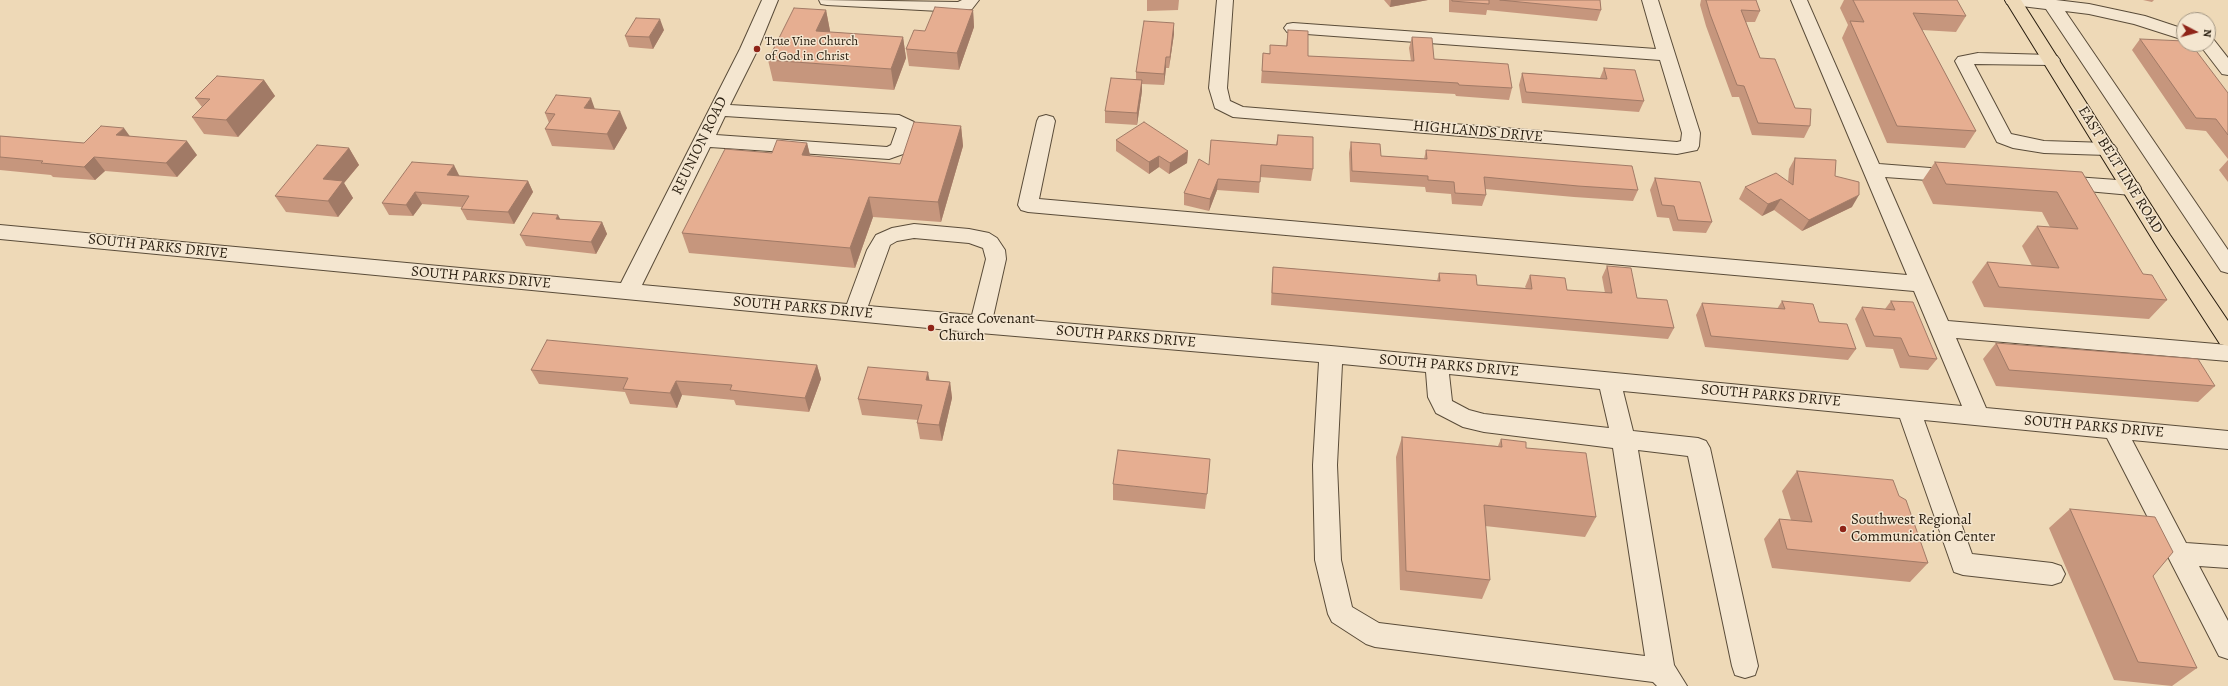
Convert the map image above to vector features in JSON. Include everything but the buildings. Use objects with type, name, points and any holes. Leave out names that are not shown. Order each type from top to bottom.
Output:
[{"type":"main road","name":"EAST BELT LINE ROAD","points":[[2013,0],[2131,188],[2228,338]]},
{"type":"street","name":"REUNION ROAD","points":[[628,291],[719,110],[770,0]]},
{"type":"street","points":[[827,0],[958,7],[966,5],[971,0]]},
{"type":"street","name":"HIGHLANDS DRIVE","points":[[1225,0],[1218,88],[1221,104],[1240,113],[1662,147],[1677,148],[1690,146],[1691,133],[1650,0]]},
{"type":"street","points":[[1799,0],[1978,416]]},
{"type":"street","points":[[2013,0],[2089,9],[2139,20],[2176,32]]},
{"type":"street","points":[[2052,5],[2228,266]]},
{"type":"street","points":[[1292,28],[1667,55]]},
{"type":"street","points":[[2216,47],[2228,51]]},
{"type":"street","points":[[2214,52],[2228,70]]},
{"type":"street","points":[[2051,60],[1978,58],[1964,61],[2004,138],[2013,142],[2044,147],[2107,149]]},
{"type":"street","points":[[704,140],[889,153],[899,150],[907,126],[899,121],[719,110]]},
{"type":"street","points":[[1046,121],[1028,205],[1921,284]]},
{"type":"street","points":[[1873,170],[1973,177]]},
{"type":"street","points":[[2044,182],[2131,188]]},
{"type":"street","points":[[855,313],[877,250],[883,240],[892,235],[914,231],[982,238],[990,243],[995,250],[996,259],[980,324]]},
{"type":"street","name":"SOUTH PARKS DRIVE","points":[[0,232],[855,313],[1331,354],[2228,440]]},
{"type":"street","points":[[1941,329],[2228,353]]},
{"type":"street","points":[[1331,354],[1325,465],[1328,560],[1341,614],[1375,635],[1667,678],[1624,440],[1609,381]]},
{"type":"street","points":[[1437,364],[1439,397],[1444,406],[1463,418],[1484,423],[1698,448],[1745,666]]},
{"type":"street","points":[[1908,409],[1963,564],[2052,574]]},
{"type":"street","points":[[2114,429],[2228,647]]},
{"type":"street","points":[[2179,553],[2228,557]]},
{"type":"place","name":"True Vine Church of God in Christ","points":[[757,49]]},
{"type":"place","name":"Grace Covenant Church","points":[[931,328]]},
{"type":"place","name":"Southwest Regional Communication Center","points":[[1843,529]]}]
